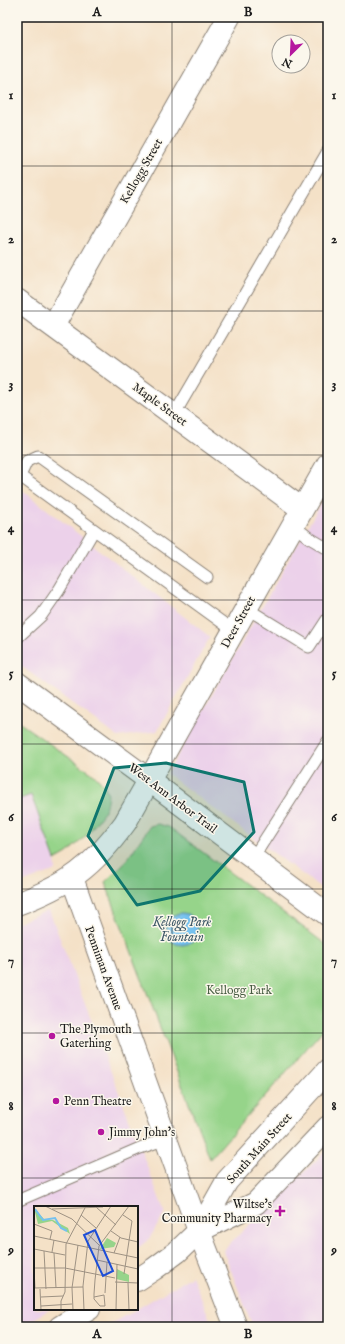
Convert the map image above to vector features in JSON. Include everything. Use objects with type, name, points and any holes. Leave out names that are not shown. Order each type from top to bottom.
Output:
[{"type":"street","name":"Kellogg Street","points":[[53,326],[229,17]]},
{"type":"street","name":"Maple Street","points":[[17,300],[174,415],[298,517]]},
{"type":"street","name":"Deer Street","points":[[17,904],[42,895],[72,878],[94,861],[125,823],[328,464]]},
{"type":"street","name":"West Ann Arbor Trail","points":[[17,683],[328,915]]},
{"type":"street","name":"Penniman Avenue","points":[[72,878],[199,1231],[236,1327]]},
{"type":"street","name":"South Main Street","points":[[138,1279],[177,1252],[199,1231],[227,1181],[328,1070]]},
{"type":"street","name":"South Main Street","points":[[199,1231],[256,1203],[328,1127]]},
{"type":"street","points":[[60,1327],[87,1310]]},
{"type":"lane","points":[[174,415],[328,151]]},
{"type":"lane","points":[[207,577],[38,456],[27,461],[20,476],[234,630]]},
{"type":"lane","points":[[298,517],[308,537],[328,549]]},
{"type":"lane","points":[[17,638],[41,616],[59,590],[94,530]]},
{"type":"lane","points":[[246,608],[309,647],[328,618]]},
{"type":"lane","points":[[253,858],[328,740]]},
{"type":"lane","points":[[17,1201],[140,1148],[166,1139]]},
{"type":"highlighted area","points":[[166,763],[244,782],[254,832],[200,891],[137,905],[88,836],[114,768]]},
{"type":"shaded area","points":[[17,486],[210,637],[157,731],[118,737],[17,663]]},
{"type":"shaded area","points":[[328,491],[328,893],[167,774]]},
{"type":"shaded area","points":[[31,795],[55,859],[56,870],[17,885],[17,800]]},
{"type":"shaded area","points":[[49,910],[165,1213],[149,1239],[138,1248],[138,1206],[34,1206],[34,1310],[48,1310],[21,1327],[17,1327],[17,923]]},
{"type":"shaded area","points":[[328,1149],[328,1327],[253,1327],[223,1250]]},
{"type":"shaded area","points":[[192,1276],[213,1327],[105,1327],[135,1310],[138,1310],[138,1308]]},
{"type":"green space","points":[[17,721],[93,774],[105,786],[108,795],[105,811],[86,836],[67,853],[55,860],[31,795],[17,800]]},
{"type":"green space","name":"Kellogg Park","points":[[158,824],[169,827],[328,946],[328,1024],[210,1159],[105,882],[126,861],[150,826]]},
{"type":"water","name":"Kellogg Park Fountain","points":[[182,913],[188,914],[195,920],[198,929],[197,935],[191,942],[182,945],[176,944],[169,938],[166,929],[167,923],[173,916]]},
{"type":"place","name":"The Plymouth Gaterhing","points":[[52,1036]]},
{"type":"place","name":"Penn Theatre","points":[[56,1101]]},
{"type":"place","name":"Jimmy John's","points":[[101,1132]]},
{"type":"place","name":"Wiltse's Community Pharmacy","points":[[280,1211]]}]
